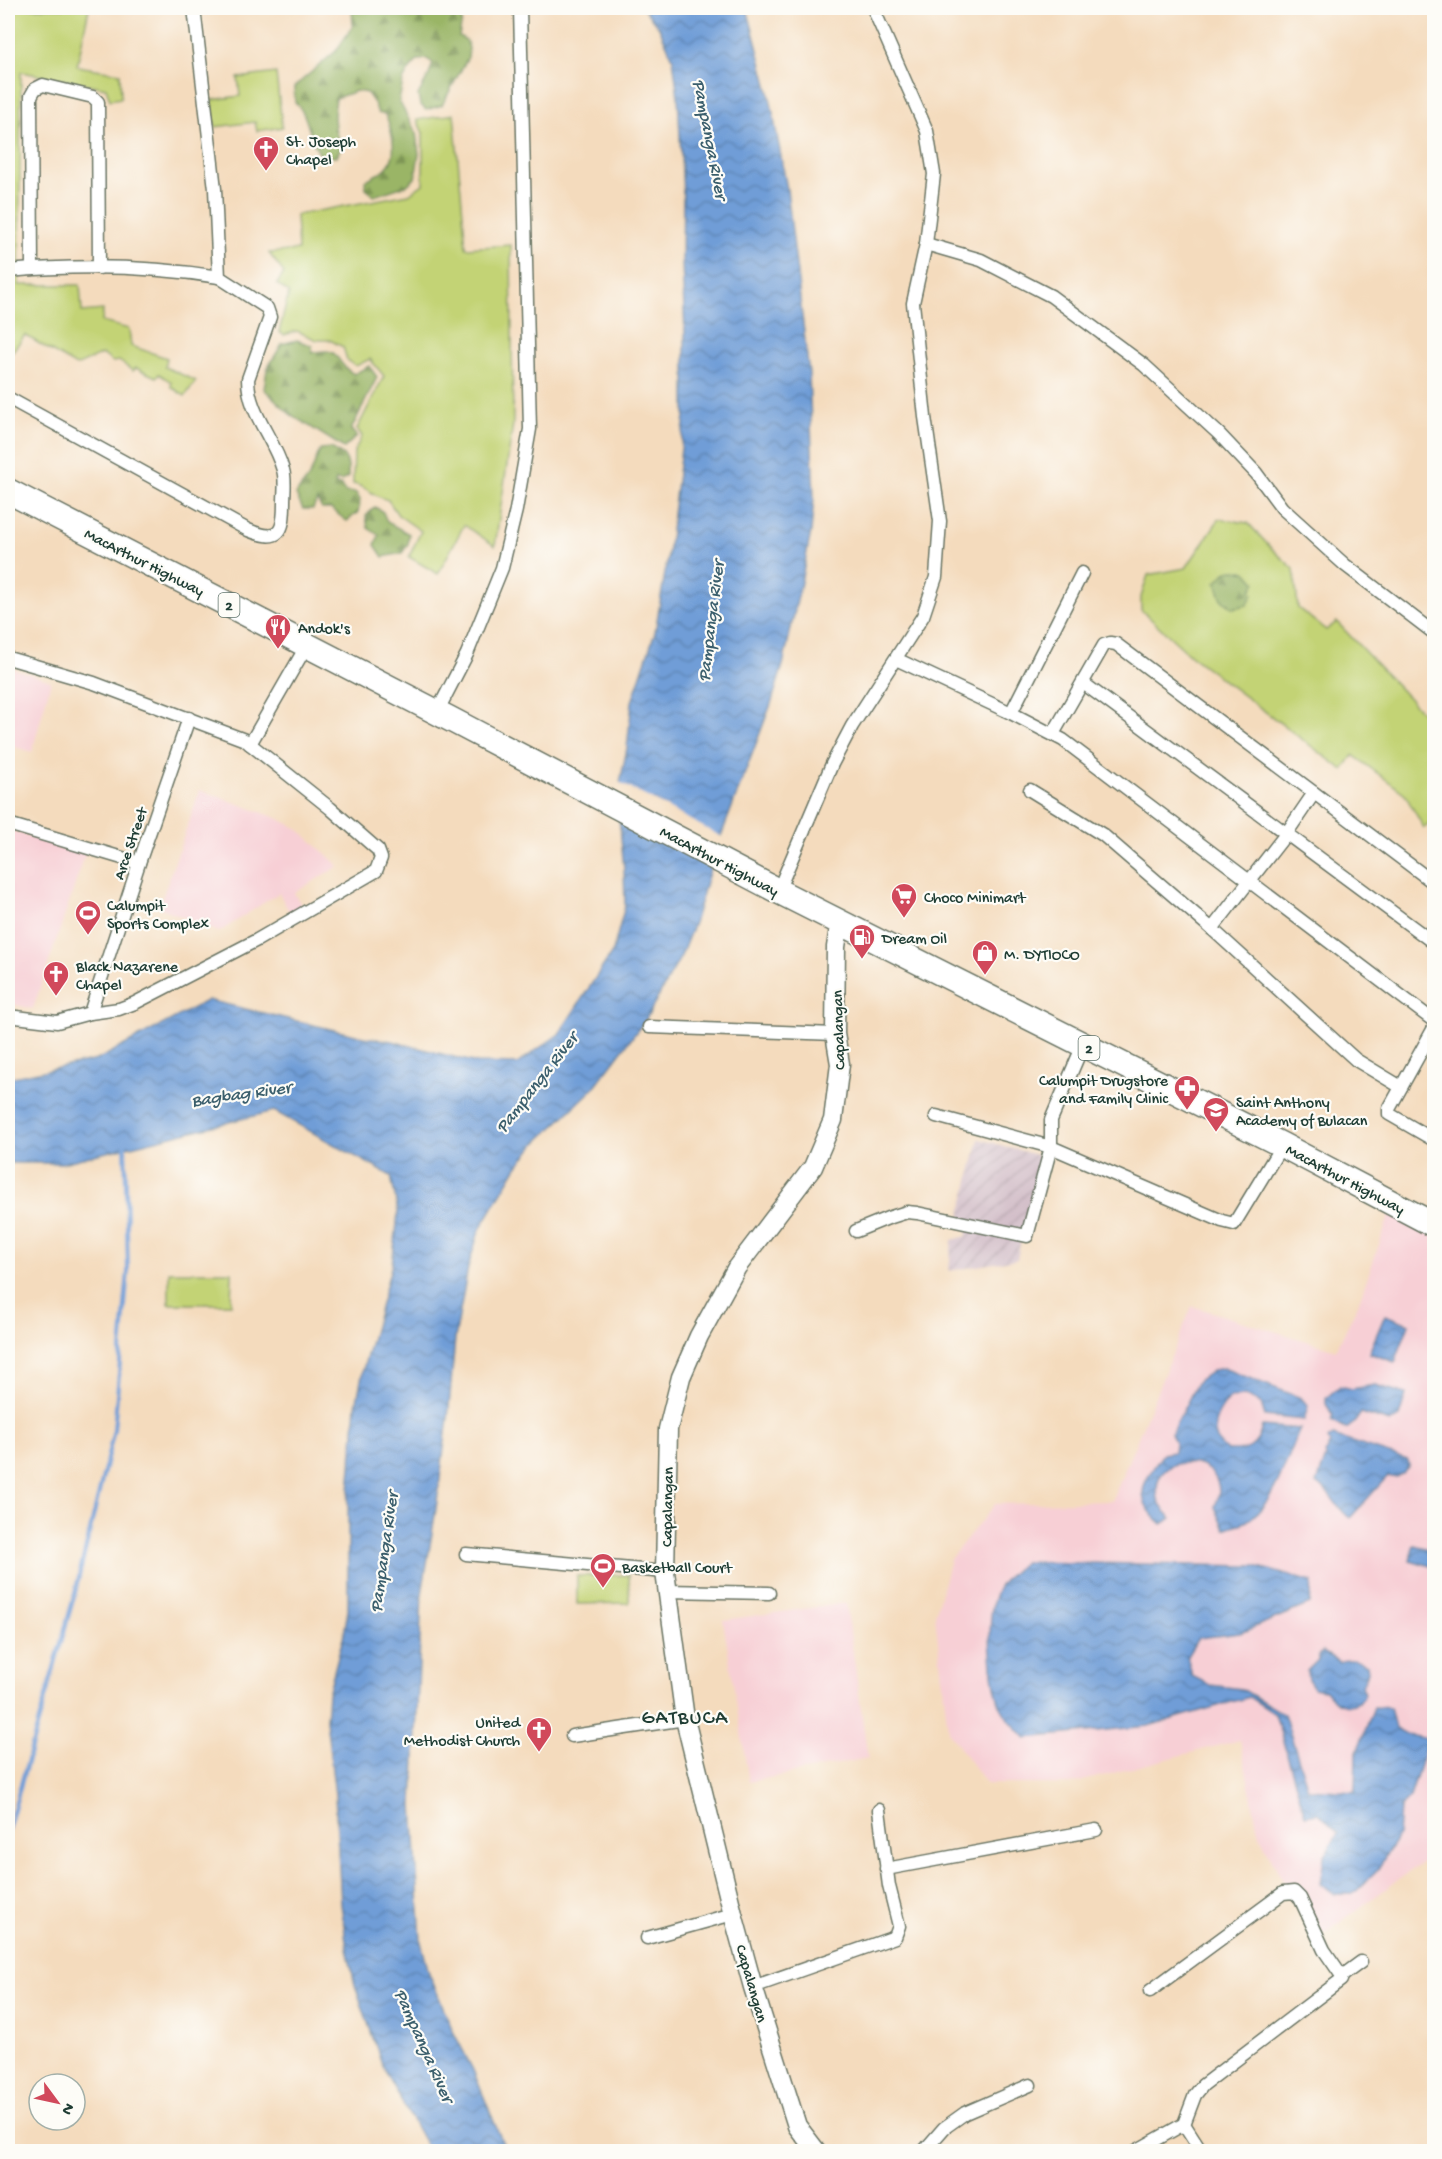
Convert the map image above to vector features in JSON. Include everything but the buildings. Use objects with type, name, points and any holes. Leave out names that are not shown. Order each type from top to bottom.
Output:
[{"type":"highway","name":"MacArthur Highway","points":[[8,491],[743,873],[1282,1145],[1434,1225]]},
{"type":"street","points":[[194,8],[214,189],[219,277]]},
{"type":"street","points":[[444,716],[502,568],[516,510],[530,429],[520,8]]},
{"type":"street","points":[[778,891],[832,764],[852,726],[923,615],[936,577],[940,521],[925,417],[913,303],[926,244],[934,174],[927,131],[873,8]]},
{"type":"street","points":[[32,269],[30,96],[35,89],[43,86],[93,97],[98,102],[99,268]]},
{"type":"street","points":[[926,244],[981,261],[1051,296],[1144,365],[1219,434],[1256,473],[1281,508],[1345,565],[1434,633]]},
{"type":"street","points":[[8,271],[155,269],[219,277],[267,308],[270,317],[248,379],[248,389],[251,403],[284,474],[284,523],[281,532],[274,536],[262,536],[248,530],[8,398]]},
{"type":"street","points":[[1011,713],[1082,573]]},
{"type":"street","points":[[1053,734],[1104,645],[1116,644],[1434,883]]},
{"type":"street","points":[[250,744],[307,645]]},
{"type":"street","points":[[8,658],[94,683],[189,718],[250,744],[378,850],[381,858],[376,872],[257,940],[135,1003],[119,1009],[90,1013],[57,1022],[8,1016]]},
{"type":"street","points":[[896,659],[1053,734],[1250,880],[1434,1021]]},
{"type":"street","points":[[1083,683],[1434,943]]},
{"type":"street","name":"Arce Street","points":[[90,1013],[189,718]]},
{"type":"street","points":[[1030,790],[1103,835],[1212,929],[1356,1060],[1401,1087]]},
{"type":"street","points":[[1212,929],[1286,834],[1314,793]]},
{"type":"street","points":[[8,824],[139,863]]},
{"type":"street","name":"Capalangan","points":[[817,2151],[797,2126],[753,1987],[733,1914],[685,1719],[665,1572],[668,1429],[681,1377],[699,1336],[737,1267],[813,1167],[833,1120],[840,1064],[835,1034],[836,947],[840,921]]},
{"type":"street","points":[[649,1027],[835,1034]]},
{"type":"street","points":[[1434,1028],[1389,1109],[1389,1114],[1434,1140]]},
{"type":"street","points":[[856,1231],[907,1212],[1028,1236],[1051,1147],[1051,1120],[1083,1045]]},
{"type":"street","points":[[936,1116],[1051,1147],[1222,1221],[1234,1224],[1282,1145]]},
{"type":"street","points":[[466,1554],[665,1572]]},
{"type":"street","points":[[666,1591],[769,1593]]},
{"type":"street","points":[[572,1736],[685,1719]]},
{"type":"street","points":[[753,1987],[895,1937],[899,1926],[886,1869],[879,1810]]},
{"type":"street","points":[[886,1869],[1096,1830]]},
{"type":"street","points":[[1150,1991],[1283,1893],[1294,1892],[1300,1898],[1324,1950],[1342,1976]]},
{"type":"street","points":[[647,1938],[733,1914]]},
{"type":"street","points":[[1134,2151],[1184,2124],[1195,2095],[1203,2085],[1341,1980],[1342,1976],[1361,1962]]},
{"type":"street","points":[[923,2151],[944,2128],[965,2113],[1030,2085]]},
{"type":"street","points":[[1184,2124],[1202,2151]]},
{"type":"shaded area","points":[[8,667],[51,681],[32,752],[8,745]]},
{"type":"shaded area","points":[[200,790],[277,818],[297,828],[339,866],[294,893],[302,906],[290,913],[279,893],[219,932],[159,907]]},
{"type":"shaded area","points":[[8,830],[86,852],[33,1009],[8,1003]]},
{"type":"shaded area","points":[[979,1139],[1047,1158],[1025,1233],[960,1218]]},
{"type":"shaded area","points":[[1391,1211],[1434,1234],[1434,1854],[1321,1936],[1292,1898],[1259,1835],[1240,1740],[1071,1784],[986,1784],[948,1731],[935,1615],[950,1559],[995,1504],[1112,1501],[1192,1306],[1336,1350],[1358,1304]]},
{"type":"shaded area","points":[[966,1227],[1021,1240],[1017,1259],[949,1271],[952,1240],[967,1236]]},
{"type":"shaded area","points":[[846,1603],[868,1758],[749,1782],[723,1620]]},
{"type":"green space","points":[[8,8],[89,8],[77,66],[120,73],[121,98],[110,100],[106,88],[21,72],[19,285],[80,285],[82,312],[103,310],[102,322],[129,329],[131,346],[167,358],[165,367],[196,381],[185,396],[171,387],[171,382],[159,374],[156,377],[136,368],[133,371],[119,361],[113,362],[102,354],[76,366],[25,335],[11,353],[8,352],[8,319],[13,310],[8,299]]},
{"type":"green space","points":[[352,8],[459,8],[456,16],[462,20],[459,36],[466,40],[469,48],[468,57],[442,105],[426,110],[420,104],[418,95],[433,63],[427,59],[418,60],[409,70],[403,81],[399,101],[416,133],[419,154],[415,178],[407,185],[374,196],[366,188],[365,181],[386,168],[393,156],[393,142],[386,115],[378,113],[367,93],[356,91],[336,98],[334,122],[341,146],[337,157],[321,156],[304,114],[295,102],[294,87],[336,51],[353,26]]},
{"type":"green space","points":[[276,73],[282,127],[257,131],[255,122],[215,127],[212,100],[240,96],[238,78]]},
{"type":"green space","points":[[454,114],[466,248],[511,245],[513,424],[495,546],[464,525],[438,574],[409,557],[421,531],[398,515],[388,500],[353,484],[354,452],[362,436],[357,429],[384,376],[370,359],[356,366],[347,360],[343,347],[330,340],[317,340],[297,331],[284,335],[279,332],[289,293],[277,284],[284,273],[269,253],[298,250],[296,215],[409,194],[423,184],[423,133],[417,120]]},
{"type":"green space","points":[[297,340],[312,346],[312,353],[329,351],[334,353],[347,370],[354,374],[369,366],[377,377],[351,430],[357,436],[344,448],[290,414],[264,389],[267,369],[282,344]]},
{"type":"green space","points":[[331,448],[344,456],[348,466],[348,477],[341,481],[336,480],[335,485],[341,485],[345,492],[356,493],[360,500],[358,512],[347,521],[331,509],[322,509],[317,500],[313,509],[303,509],[296,495],[310,475],[321,449]]},
{"type":"green space","points":[[375,507],[383,512],[387,522],[409,534],[408,544],[402,553],[383,557],[375,545],[379,535],[368,528],[366,516]]},
{"type":"green space","points":[[1219,519],[1248,523],[1294,569],[1298,608],[1326,630],[1337,622],[1434,725],[1434,820],[1424,828],[1404,793],[1353,755],[1343,770],[1191,656],[1141,610],[1141,597],[1148,575],[1186,568]]},
{"type":"green space","points":[[1227,571],[1246,573],[1256,582],[1247,605],[1233,608],[1222,600],[1216,583]]},
{"type":"green space","points":[[169,1272],[232,1272],[231,1304],[169,1304]]},
{"type":"green space","name":"Basketball Court","points":[[629,1575],[629,1603],[577,1604],[577,1576]]},
{"type":"water","points":[[643,8],[747,8],[769,92],[787,189],[809,374],[814,498],[811,532],[783,665],[771,704],[715,852],[695,920],[681,956],[646,1019],[592,1090],[536,1143],[516,1168],[479,1231],[468,1267],[455,1338],[448,1418],[422,1594],[413,1804],[421,1942],[429,1973],[453,2031],[473,2070],[506,2151],[429,2151],[383,2067],[355,1985],[341,1904],[335,1795],[326,1720],[328,1694],[348,1610],[348,1503],[356,1406],[363,1370],[392,1264],[396,1233],[398,1212],[391,1176],[274,1111],[62,1163],[8,1163],[8,1078],[97,1060],[208,1000],[364,1037],[392,1041],[477,1063],[517,1064],[559,1034],[613,951],[625,906],[617,798],[627,748],[632,702],[655,632],[668,555],[685,416],[683,195],[678,97],[673,59],[659,27]]},
{"type":"water","points":[[1385,1315],[1409,1324],[1395,1362],[1369,1353]]},
{"type":"water","points":[[1223,1368],[1301,1398],[1308,1406],[1304,1420],[1265,1416],[1261,1403],[1245,1396],[1231,1397],[1223,1406],[1215,1422],[1217,1440],[1227,1451],[1240,1451],[1250,1447],[1258,1439],[1262,1426],[1300,1429],[1272,1493],[1265,1504],[1247,1521],[1225,1529],[1215,1507],[1219,1493],[1217,1480],[1199,1465],[1176,1464],[1166,1469],[1159,1478],[1158,1500],[1172,1518],[1162,1524],[1146,1506],[1143,1490],[1146,1482],[1163,1454],[1174,1452],[1175,1442],[1171,1434],[1198,1381],[1214,1370]]},
{"type":"water","points":[[1375,1385],[1406,1394],[1399,1417],[1390,1422],[1361,1413],[1346,1429],[1331,1421],[1333,1415],[1326,1404],[1326,1398],[1340,1386],[1352,1389]]},
{"type":"water","points":[[1333,1436],[1408,1460],[1409,1465],[1403,1474],[1396,1478],[1388,1476],[1350,1518],[1317,1483],[1326,1457],[1325,1453],[1330,1444],[1328,1440]]},
{"type":"water","points":[[1414,1545],[1434,1550],[1434,1567],[1410,1560]]},
{"type":"water","points":[[1024,1562],[1255,1566],[1312,1582],[1310,1604],[1240,1633],[1198,1638],[1187,1656],[1192,1676],[1210,1685],[1242,1689],[1284,1714],[1308,1789],[1355,1792],[1356,1755],[1374,1707],[1390,1708],[1395,1728],[1408,1735],[1428,1739],[1410,1797],[1400,1807],[1398,1836],[1376,1872],[1353,1894],[1335,1894],[1320,1884],[1324,1858],[1338,1833],[1319,1813],[1305,1815],[1275,1714],[1249,1697],[1148,1726],[1026,1738],[1007,1717],[998,1698],[994,1684],[990,1631],[991,1614],[998,1589],[1006,1578]]},
{"type":"water","points":[[1323,1652],[1339,1662],[1353,1660],[1367,1665],[1368,1672],[1362,1686],[1365,1694],[1361,1700],[1350,1705],[1340,1703],[1325,1690],[1314,1688],[1308,1679],[1307,1671],[1318,1660],[1318,1655]]},
{"type":"pier","points":[[617,781],[724,838],[718,853],[614,798]]},
{"type":"waterway","points":[[8,1830],[75,1593],[114,1430],[128,1271],[125,1143]]},
{"type":"place","name":"St. Joseph Chapel","points":[[266,172]]},
{"type":"place","name":"Andok's","points":[[278,650]]},
{"type":"place","name":"Choco Minimart","points":[[904,919]]},
{"type":"place","name":"Calumpit Sports Complex","points":[[88,936]]},
{"type":"place","name":"Dream Oil","points":[[862,960]]},
{"type":"place","name":"M. DYTIOCO","points":[[985,976]]},
{"type":"place","name":"Black Nazarene Chapel","points":[[56,997]]},
{"type":"place","name":"Calumpit Drugstore and Family Clinic","points":[[1187,1111]]},
{"type":"place","name":"Saint Anthony Academy of Bulacan","points":[[1216,1133]]},
{"type":"place","name":"Basketball Court","points":[[603,1589]]},
{"type":"place","name":"United Methodist Church","points":[[539,1753]]},
{"type":"district","name":"GATBUCA","points":[[685,1716]]},
{"type":"water label","name":"Pampanga River","points":[[711,139]]},
{"type":"water label","name":"Pampanga River","points":[[710,621]]},
{"type":"water label","name":"Pampanga River","points":[[536,1082]]},
{"type":"water label","name":"Bagbag River","points":[[241,1093]]},
{"type":"water label","name":"Pampanga River","points":[[383,1552]]},
{"type":"water label","name":"Pampanga River","points":[[425,2045]]}]
